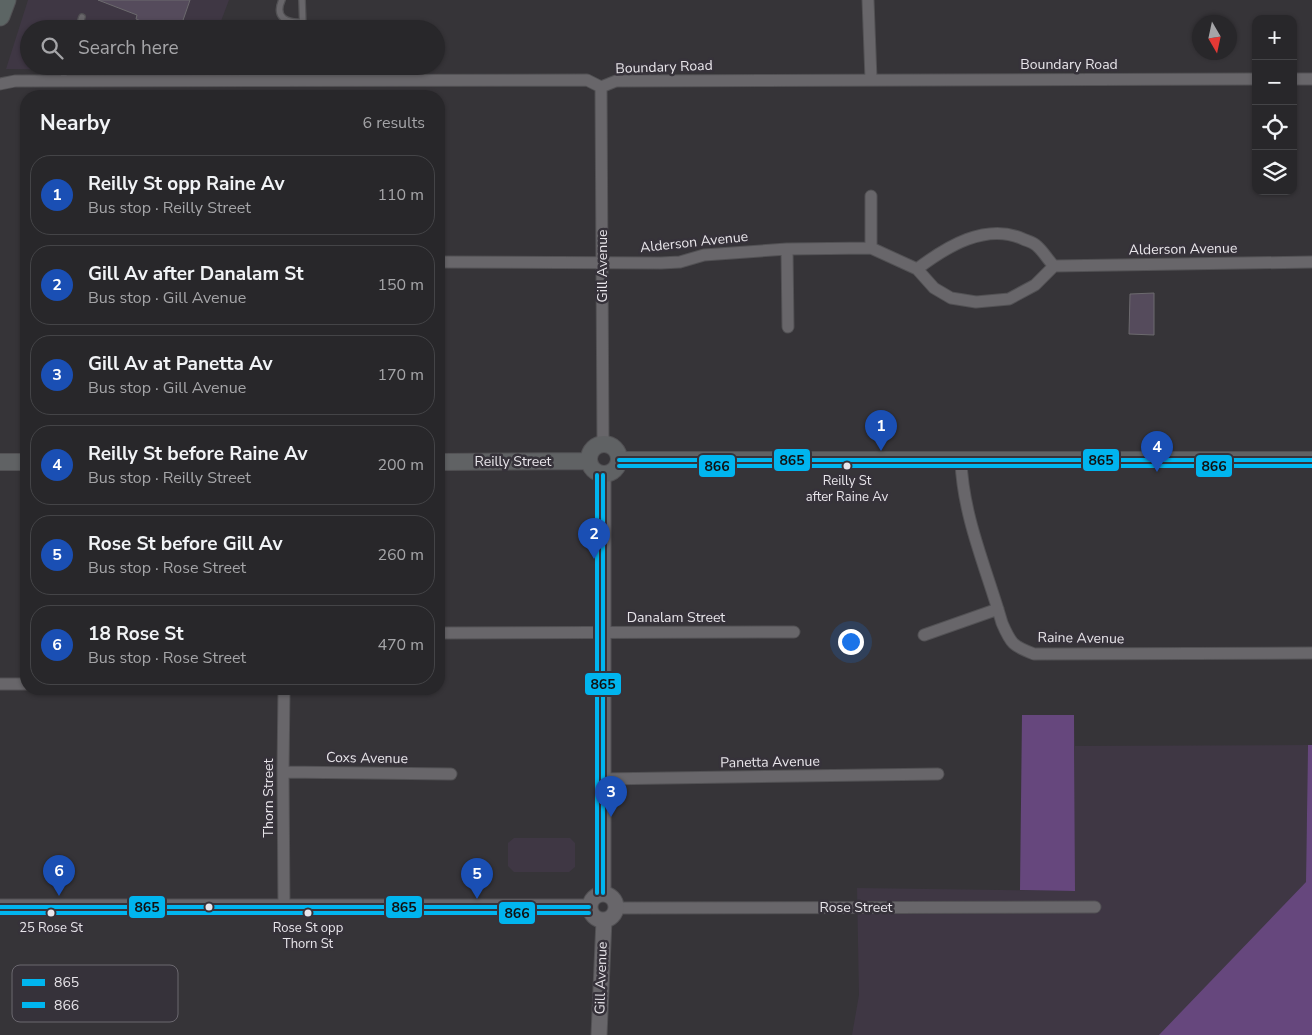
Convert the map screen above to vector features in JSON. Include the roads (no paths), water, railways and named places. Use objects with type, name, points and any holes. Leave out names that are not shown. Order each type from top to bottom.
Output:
[{"type":"highway","points":[[0,16],[6,0]]},
{"type":"main road","points":[[603,444],[613,447],[619,460],[616,469],[608,474],[595,472],[588,461],[588,456],[594,448],[603,444]]},
{"type":"main road","points":[[619,460],[1312,460]]},
{"type":"main road","name":"Reilly Street","points":[[445,462],[588,461]]},
{"type":"main road","points":[[0,462],[20,462]]},
{"type":"street","points":[[868,0],[871,79]]},
{"type":"street","name":"Boundary Road","points":[[0,75],[15,81]]},
{"type":"street","name":"Boundary Road","points":[[0,84],[15,81],[183,76],[303,80],[587,80],[602,87],[616,81],[1252,79]]},
{"type":"street","points":[[1297,79],[1312,79]]},
{"type":"street","name":"Gill Avenue","points":[[602,87],[603,444]]},
{"type":"street","points":[[871,196],[871,248]]},
{"type":"street","points":[[917,269],[952,245],[975,236],[998,234],[1014,235],[1036,245],[1054,266]]},
{"type":"street","name":"Alderson Avenue","points":[[445,262],[661,263],[680,262],[704,254],[787,249],[871,248],[917,269],[934,288],[951,298],[976,302],[1009,300],[1035,285],[1054,266],[1312,262]]},
{"type":"street","points":[[787,249],[788,326]]},
{"type":"street","name":"Raine Avenue","points":[[961,461],[967,508],[998,609],[1008,636],[1016,647],[1034,654],[1312,653]]},
{"type":"street","points":[[603,474],[603,894]]},
{"type":"street","points":[[924,635],[998,609]]},
{"type":"street","name":"Danalam Street","points":[[445,633],[794,632]]},
{"type":"street","points":[[0,684],[20,684]]},
{"type":"street","name":"Thorn Street","points":[[284,695],[282,772],[284,908]]},
{"type":"street","name":"Coxs Avenue","points":[[282,772],[451,774]]},
{"type":"street","name":"Panetta Avenue","points":[[602,779],[938,774]]},
{"type":"street","points":[[603,894],[611,896],[616,908],[612,916],[599,920],[592,915],[589,907],[595,896],[603,894]]},
{"type":"street","name":"Rose Street","points":[[616,908],[1095,906]]},
{"type":"street","points":[[0,907],[589,907]]},
{"type":"street","name":"Gill Avenue","points":[[599,1035],[604,920]]},
{"type":"lane","points":[[282,0],[280,12],[284,20]]},
{"type":"lane","points":[[302,0],[302,20]]},
{"type":"lane","points":[[81,20],[82,16]]},
{"type":"lane","points":[[62,81],[64,75]]},
{"type":"lane","points":[[303,75],[303,80]]},
{"type":"place","name":"Reilly St opp Raine Av","points":[[881,451]]},
{"type":"place","name":"Reilly St after Raine Av","points":[[847,466]]},
{"type":"place","name":"Reilly St before Raine Av","points":[[1157,472]]},
{"type":"place","name":"Gill Av after Danalam St","points":[[594,559]]},
{"type":"place","name":"Gill Av at Panetta Av","points":[[611,817]]},
{"type":"place","name":"18 Rose St","points":[[59,896]]},
{"type":"place","name":"Rose St before Gill Av","points":[[477,899]]},
{"type":"place","name":"25 Rose St","points":[[51,913]]},
{"type":"place","name":"Rose St opp Thorn St","points":[[308,913]]}]
